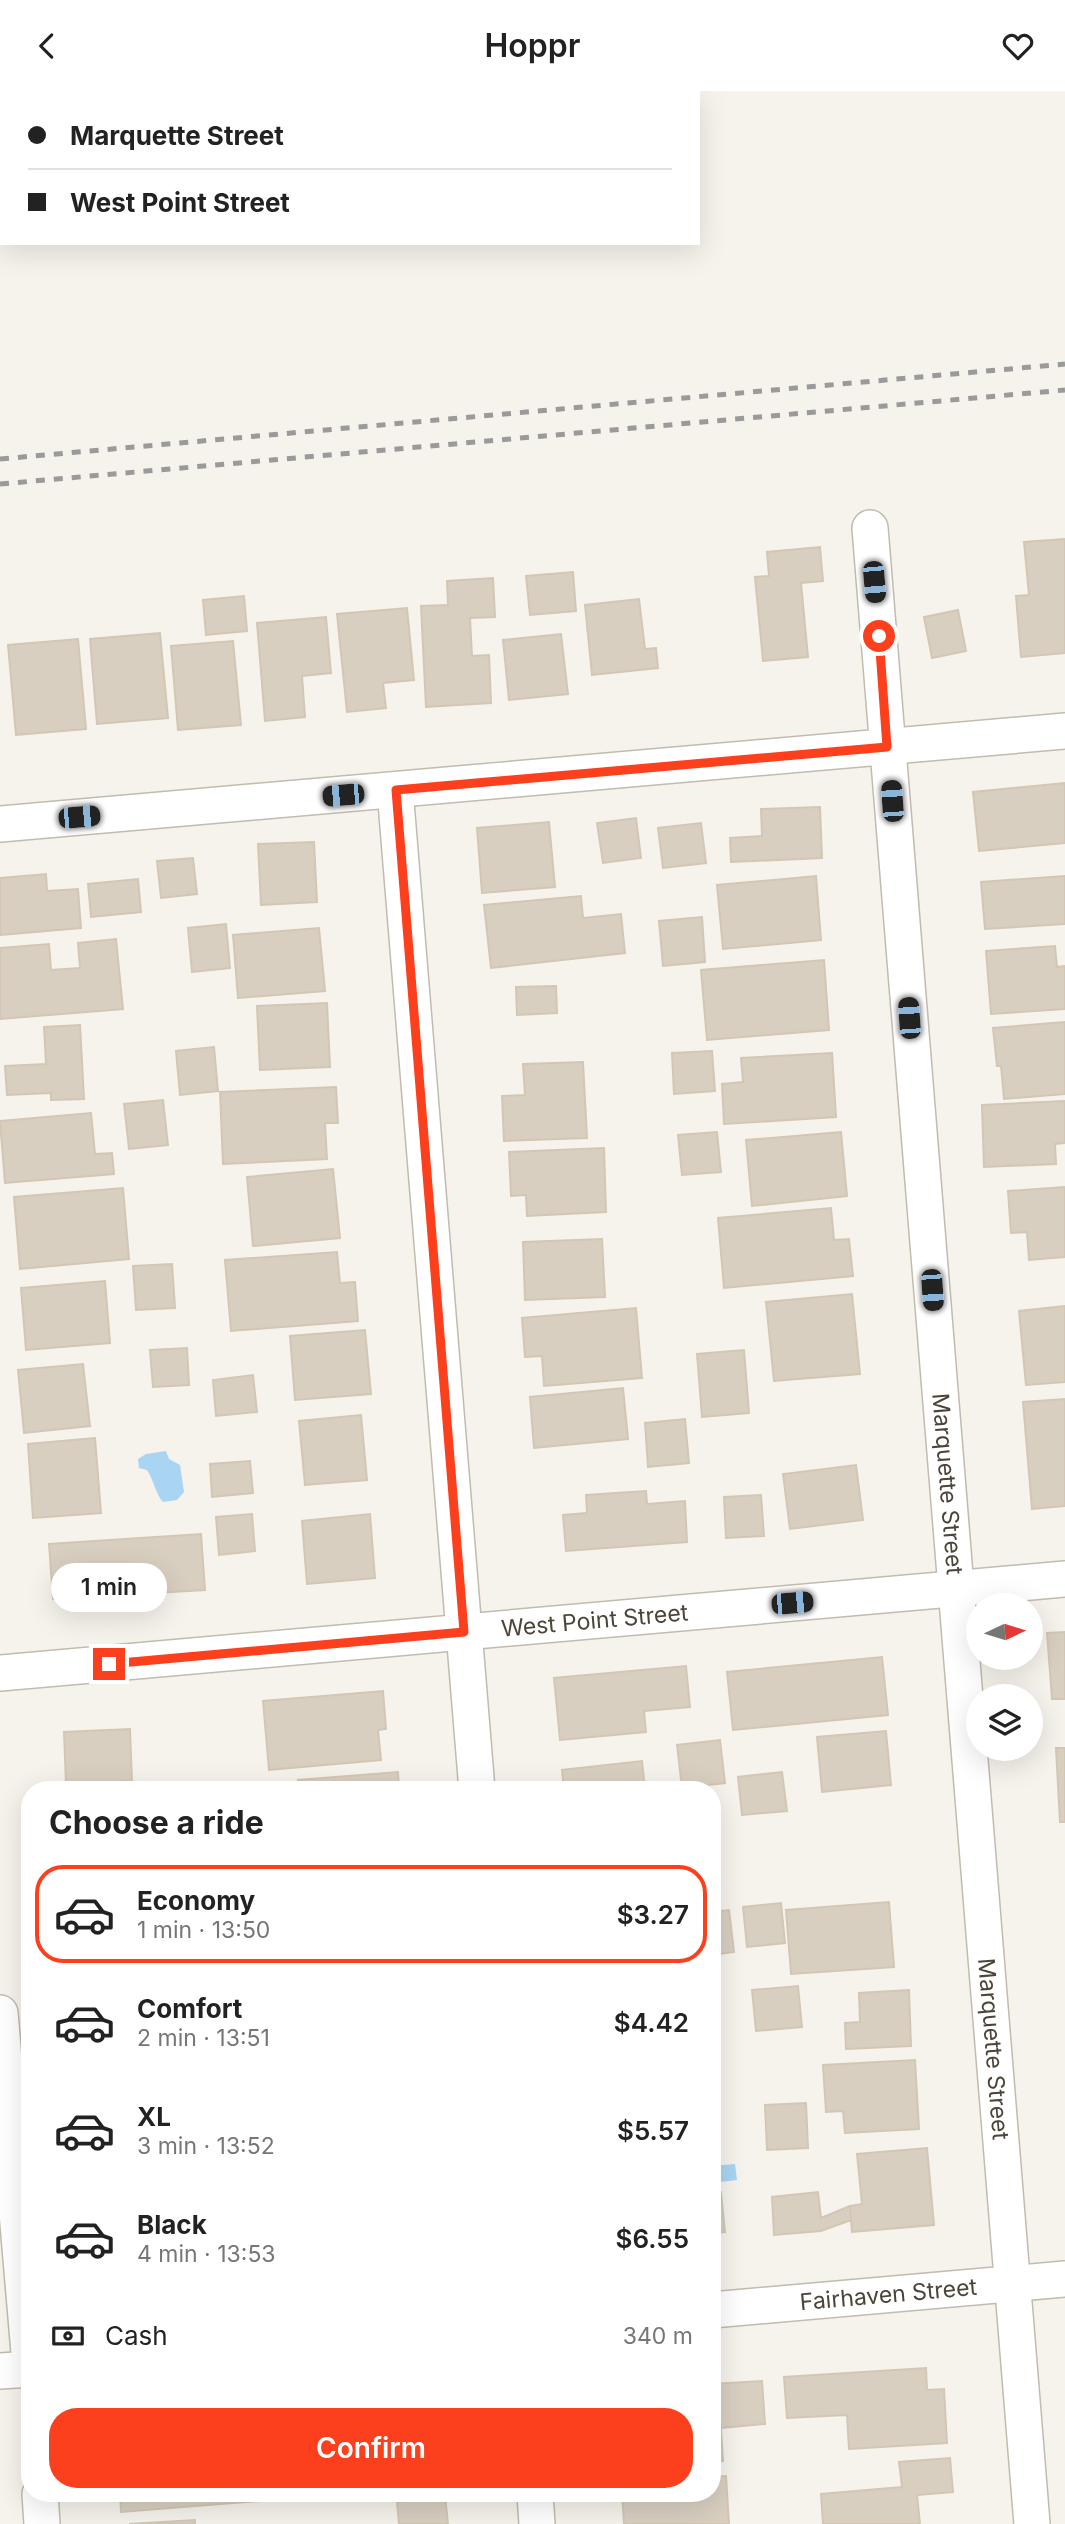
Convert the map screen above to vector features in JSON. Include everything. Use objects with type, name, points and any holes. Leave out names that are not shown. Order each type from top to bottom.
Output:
[{"type":"street","name":"Marquette Street","points":[[870,528],[1032,2524]]},
{"type":"street","points":[[0,824],[1065,731]]},
{"type":"street","points":[[396,790],[476,1781]]},
{"type":"street","name":"West Point Street","points":[[0,1674],[1065,1579]]},
{"type":"street","points":[[0,2013],[21,2260]]},
{"type":"street","name":"Fairhaven Street","points":[[721,2309],[1065,2279]]},
{"type":"street","points":[[0,2371],[21,2368]]},
{"type":"street","points":[[41,2502],[42,2524]]},
{"type":"street","points":[[536,2502],[537,2524]]},
{"type":"water","points":[[166,1451],[169,1459],[180,1465],[184,1492],[177,1500],[163,1502],[147,1470],[139,1468],[138,1459],[146,1454]]},
{"type":"water","points":[[735,2164],[737,2180],[721,2182],[721,2165]]},
{"type":"building","points":[[1065,539],[1065,653],[1021,657],[1016,596],[1029,595],[1024,542]]},
{"type":"building","points":[[820,547],[823,581],[801,583],[808,657],[763,661],[755,577],[769,576],[767,552]]},
{"type":"building","points":[[573,572],[576,611],[530,615],[526,576]]},
{"type":"building","points":[[493,578],[495,617],[470,618],[472,656],[489,655],[491,703],[426,707],[421,606],[448,605],[447,581]]},
{"type":"building","points":[[244,596],[247,631],[206,635],[203,600]]},
{"type":"building","points":[[639,599],[645,649],[656,648],[658,668],[592,675],[585,605]]},
{"type":"building","points":[[407,608],[414,680],[383,683],[386,708],[347,712],[337,614]]},
{"type":"building","points":[[958,610],[966,651],[932,658],[924,617]]},
{"type":"building","points":[[326,617],[331,673],[302,676],[305,717],[265,721],[257,623]]},
{"type":"building","points":[[160,633],[168,718],[97,724],[90,639]]},
{"type":"building","points":[[561,634],[568,694],[509,700],[503,640]]},
{"type":"building","points":[[78,639],[86,729],[16,735],[8,645]]},
{"type":"building","points":[[233,641],[241,725],[178,730],[171,646]]},
{"type":"building","points":[[1065,783],[1065,843],[979,851],[973,792]]},
{"type":"building","points":[[820,807],[822,858],[731,862],[730,838],[762,836],[761,809]]},
{"type":"building","points":[[636,818],[641,858],[603,863],[597,823]]},
{"type":"building","points":[[549,822],[555,887],[482,893],[477,828]]},
{"type":"building","points":[[701,823],[706,863],[663,868],[658,828]]},
{"type":"building","points":[[314,842],[317,902],[261,905],[258,844]]},
{"type":"building","points":[[193,858],[197,894],[161,898],[157,861]]},
{"type":"building","points":[[46,874],[47,891],[78,889],[81,928],[0,935],[0,878]]},
{"type":"building","points":[[816,876],[821,940],[723,949],[717,885]]},
{"type":"building","points":[[1065,876],[1065,924],[985,929],[981,882]]},
{"type":"building","points":[[138,879],[141,912],[91,917],[88,884]]},
{"type":"building","points":[[581,896],[583,918],[621,914],[625,953],[491,968],[484,905]]},
{"type":"building","points":[[702,917],[705,962],[663,966],[659,921]]},
{"type":"building","points":[[226,924],[230,968],[192,972],[188,928]]},
{"type":"building","points":[[319,928],[325,991],[238,998],[233,935]]},
{"type":"building","points":[[116,939],[123,1009],[0,1019],[0,948],[49,944],[51,970],[80,968],[78,943]]},
{"type":"building","points":[[1055,946],[1057,967],[1065,966],[1065,1009],[991,1014],[986,951]]},
{"type":"building","points":[[824,960],[829,1030],[707,1040],[701,970]]},
{"type":"building","points":[[556,986],[557,1013],[517,1015],[516,987]]},
{"type":"building","points":[[327,1003],[330,1067],[260,1070],[257,1006]]},
{"type":"building","points":[[1065,1022],[1065,1094],[1004,1099],[993,1028]]},
{"type":"building","points":[[80,1025],[84,1099],[51,1100],[51,1093],[7,1095],[5,1066],[46,1064],[44,1027]]},
{"type":"building","points":[[214,1047],[218,1091],[180,1095],[176,1051]]},
{"type":"building","points":[[712,1051],[715,1091],[674,1094],[672,1053]]},
{"type":"building","points":[[832,1053],[836,1117],[724,1124],[722,1084],[743,1082],[741,1058]]},
{"type":"building","points":[[583,1062],[587,1138],[504,1141],[502,1096],[525,1095],[523,1064]]},
{"type":"building","points":[[336,1087],[338,1123],[325,1123],[327,1159],[223,1164],[220,1092]]},
{"type":"building","points":[[163,1100],[168,1145],[129,1149],[124,1104]]},
{"type":"building","points":[[1065,1101],[1065,1143],[1055,1144],[1056,1164],[984,1167],[982,1105]]},
{"type":"building","points":[[91,1113],[95,1154],[112,1153],[114,1174],[5,1183],[0,1121]]},
{"type":"building","points":[[717,1132],[721,1172],[682,1175],[678,1135]]},
{"type":"building","points":[[841,1132],[847,1196],[752,1206],[746,1140]]},
{"type":"building","points":[[604,1148],[606,1212],[527,1216],[526,1195],[511,1196],[509,1152]]},
{"type":"building","points":[[333,1169],[340,1238],[253,1246],[247,1177]]},
{"type":"building","points":[[1065,1187],[1065,1257],[1029,1260],[1027,1232],[1011,1233],[1008,1191]]},
{"type":"building","points":[[123,1188],[129,1259],[20,1269],[14,1197]]},
{"type":"building","points":[[831,1208],[834,1240],[849,1239],[853,1276],[724,1288],[718,1218]]},
{"type":"building","points":[[602,1239],[605,1297],[525,1300],[523,1242]]},
{"type":"building","points":[[337,1252],[340,1283],[355,1282],[358,1321],[231,1331],[225,1260]]},
{"type":"building","points":[[172,1264],[175,1308],[136,1310],[133,1266]]},
{"type":"building","points":[[105,1281],[110,1343],[26,1350],[21,1288]]},
{"type":"building","points":[[852,1294],[860,1374],[774,1381],[766,1302]]},
{"type":"building","points":[[1065,1306],[1065,1382],[1026,1385],[1019,1311]]},
{"type":"building","points":[[636,1308],[642,1378],[544,1386],[542,1356],[525,1357],[522,1318]]},
{"type":"building","points":[[365,1330],[371,1394],[295,1400],[290,1336]]},
{"type":"building","points":[[187,1348],[189,1385],[153,1387],[150,1350]]},
{"type":"building","points":[[744,1350],[749,1413],[702,1417],[697,1354]]},
{"type":"building","points":[[83,1364],[90,1426],[24,1433],[18,1370]]},
{"type":"building","points":[[253,1375],[257,1412],[216,1416],[213,1380]]},
{"type":"building","points":[[623,1388],[628,1439],[534,1448],[530,1397]]},
{"type":"building","points":[[1065,1399],[1065,1506],[1032,1509],[1023,1402]]},
{"type":"building","points":[[361,1415],[367,1480],[305,1485],[299,1421]]},
{"type":"building","points":[[685,1419],[689,1463],[648,1467],[645,1423]]},
{"type":"building","points":[[95,1438],[101,1513],[33,1518],[28,1444]]},
{"type":"building","points":[[250,1461],[253,1493],[212,1497],[210,1464]]},
{"type":"building","points":[[856,1465],[863,1520],[790,1529],[783,1474]]},
{"type":"building","points":[[646,1491],[647,1504],[685,1501],[687,1542],[566,1551],[563,1515],[587,1513],[586,1495]]},
{"type":"building","points":[[761,1495],[764,1536],[726,1538],[724,1497]]},
{"type":"building","points":[[252,1514],[255,1551],[219,1555],[216,1517]]},
{"type":"building","points":[[370,1514],[375,1578],[307,1584],[302,1521]]},
{"type":"building","points":[[201,1534],[205,1590],[53,1599],[49,1544]]},
{"type":"building","points":[[1065,1632],[1065,1699],[1052,1699],[1047,1633]]},
{"type":"building","points":[[882,1657],[888,1715],[733,1730],[727,1672]]},
{"type":"building","points":[[686,1666],[690,1707],[644,1711],[646,1732],[560,1740],[554,1678]]},
{"type":"building","points":[[383,1691],[386,1729],[378,1730],[381,1760],[269,1770],[263,1701]]},
{"type":"building","points":[[130,1729],[132,1781],[66,1781],[64,1732]]},
{"type":"building","points":[[886,1731],[891,1785],[822,1792],[817,1737]]},
{"type":"building","points":[[720,1740],[725,1783],[681,1781],[677,1745]]},
{"type":"building","points":[[1056,1748],[1065,1748],[1065,1822],[1060,1822]]},
{"type":"building","points":[[642,1761],[644,1781],[563,1781],[562,1770]]},
{"type":"building","points":[[398,1772],[398,1781],[298,1781]]},
{"type":"building","points":[[782,1772],[787,1811],[742,1815],[738,1777]]},
{"type":"building","points":[[889,1902],[894,1967],[791,1974],[786,1910]]},
{"type":"building","points":[[781,1903],[785,1943],[747,1947],[743,1907]]},
{"type":"building","points":[[729,1910],[734,1952],[721,1954],[721,1911]]},
{"type":"building","points":[[798,1986],[802,2027],[756,2031],[752,1990]]},
{"type":"building","points":[[909,1990],[911,2046],[846,2049],[845,2023],[860,2022],[859,1993]]},
{"type":"building","points":[[915,2060],[919,2129],[845,2133],[843,2111],[826,2112],[823,2065]]},
{"type":"building","points":[[806,2103],[808,2148],[767,2150],[765,2105]]},
{"type":"building","points":[[927,2148],[934,2225],[852,2232],[850,2206],[862,2204],[857,2154]]},
{"type":"building","points":[[721,2192],[725,2232],[721,2232]]},
{"type":"building","points":[[818,2192],[821,2218],[850,2206],[851,2220],[821,2231],[774,2235],[772,2197]]},
{"type":"building","points":[[926,2368],[927,2390],[944,2389],[947,2443],[849,2449],[847,2415],[787,2418],[784,2377]]},
{"type":"building","points":[[762,2381],[765,2424],[721,2428],[721,2383]]},
{"type":"building","points":[[721,2428],[723,2461],[721,2461]]},
{"type":"building","points":[[950,2458],[953,2492],[917,2495],[920,2524],[823,2524],[821,2494],[902,2487],[899,2462]]},
{"type":"building","points":[[721,2476],[726,2476],[729,2524],[624,2524],[623,2502],[721,2502]]},
{"type":"building","points":[[120,2502],[247,2502],[121,2512]]},
{"type":"building","points":[[397,2502],[446,2502],[448,2524],[399,2524]]},
{"type":"building","points":[[195,2520],[195,2524],[129,2524]]},
{"type":"railway","points":[[0,459],[1065,364]]},
{"type":"railway","points":[[0,484],[1065,390]]},
{"type":"route","points":[[109,1664],[464,1632],[396,790],[887,747],[879,636]]}]
